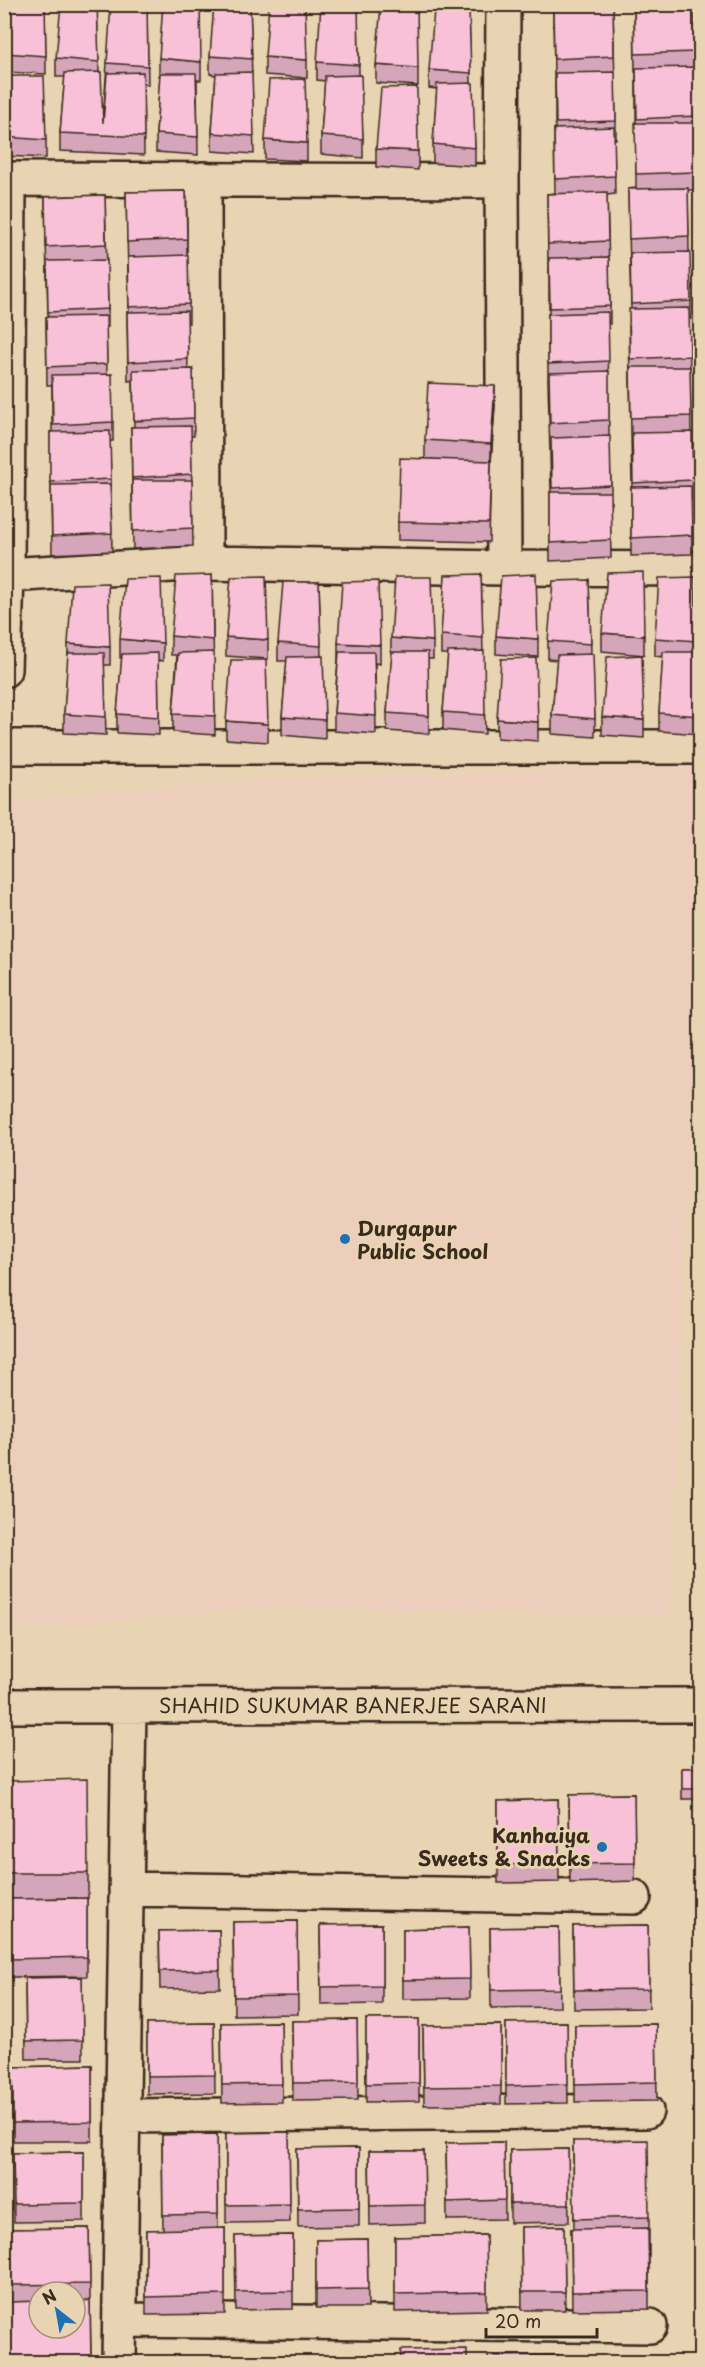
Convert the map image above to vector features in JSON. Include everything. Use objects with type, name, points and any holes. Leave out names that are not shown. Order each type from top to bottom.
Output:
[{"type":"street","points":[[503,4],[504,568]]},
{"type":"street","points":[[4,669],[7,575],[7,179],[502,181]]},
{"type":"street","points":[[204,179],[205,563]]},
{"type":"street","points":[[7,575],[205,563],[700,569]]},
{"type":"street","points":[[4,747],[700,747]]},
{"type":"street","name":"SHAHID SUKUMAR BANERJEE SARANI","points":[[4,1706],[700,1705]]},
{"type":"street","points":[[119,2362],[129,1706]]},
{"type":"street","points":[[126,1889],[634,1897]]},
{"type":"street","points":[[123,2116],[646,2112]]},
{"type":"street","points":[[120,2320],[650,2326]]},
{"type":"shaded area","name":"Durgapur Public School","points":[[700,765],[700,870],[670,1617],[275,1607],[5,1630],[5,801],[243,781]]},
{"type":"building","points":[[8,4],[45,4],[46,56],[4,53]]},
{"type":"building","points":[[61,4],[97,4],[99,62],[56,58]]},
{"type":"building","points":[[111,4],[147,4],[148,66],[107,63]]},
{"type":"building","points":[[163,4],[200,4],[201,62],[159,58]]},
{"type":"building","points":[[214,4],[250,4],[252,59],[210,56]]},
{"type":"building","points":[[269,4],[305,4],[307,60],[265,57]]},
{"type":"building","points":[[321,4],[358,4],[359,65],[317,62]]},
{"type":"building","points":[[381,4],[417,4],[418,68],[376,65]]},
{"type":"building","points":[[634,4],[694,4],[695,52],[635,54]]},
{"type":"building","points":[[613,7],[614,56],[554,59],[553,9]]},
{"type":"building","points":[[469,9],[471,73],[429,70],[434,10]]},
{"type":"building","points":[[696,67],[697,116],[637,119],[636,68]]},
{"type":"building","points":[[101,72],[103,123],[107,73],[143,72],[144,137],[60,133],[65,73]]},
{"type":"building","points":[[252,72],[254,136],[212,133],[216,73]]},
{"type":"building","points":[[615,72],[616,121],[556,123],[555,73]]},
{"type":"building","points":[[160,73],[196,73],[198,137],[156,134]]},
{"type":"building","points":[[361,75],[363,139],[321,136],[325,76]]},
{"type":"building","points":[[8,76],[44,76],[46,140],[4,137]]},
{"type":"building","points":[[305,79],[307,143],[265,140],[269,80]]},
{"type":"building","points":[[473,83],[475,148],[433,144],[437,84]]},
{"type":"building","points":[[417,87],[418,151],[376,149],[381,88]]},
{"type":"building","points":[[635,123],[695,123],[696,172],[636,174]]},
{"type":"building","points":[[614,127],[615,176],[555,179],[554,129]]},
{"type":"building","points":[[688,188],[689,236],[629,239],[628,189]]},
{"type":"building","points":[[186,191],[187,239],[127,242],[126,192]]},
{"type":"building","points":[[607,192],[608,241],[548,244],[547,194]]},
{"type":"building","points":[[105,195],[106,244],[46,247],[45,197]]},
{"type":"building","points":[[690,252],[691,301],[631,304],[630,253]]},
{"type":"building","points":[[188,255],[189,304],[129,307],[128,257]]},
{"type":"building","points":[[609,257],[610,306],[550,308],[549,258]]},
{"type":"building","points":[[107,260],[108,309],[48,312],[47,261]]},
{"type":"building","points":[[689,308],[690,356],[630,359],[629,309]]},
{"type":"building","points":[[187,311],[188,359],[128,362],[127,312]]},
{"type":"building","points":[[608,312],[609,361],[548,364],[548,314]]},
{"type":"building","points":[[106,316],[107,364],[47,367],[46,317]]},
{"type":"building","points":[[630,367],[690,367],[691,416],[631,418]]},
{"type":"building","points":[[193,369],[194,418],[134,421],[133,370]]},
{"type":"building","points":[[609,371],[609,420],[550,423],[549,373]]},
{"type":"building","points":[[112,374],[113,422],[53,425],[52,375]]},
{"type":"building","points":[[428,383],[495,386],[491,444],[425,440]]},
{"type":"building","points":[[191,426],[192,474],[132,478],[131,427]]},
{"type":"building","points":[[110,431],[111,479],[50,482],[50,432]]},
{"type":"building","points":[[692,432],[693,480],[633,483],[632,433]]},
{"type":"building","points":[[610,436],[611,485],[552,488],[551,438]]},
{"type":"building","points":[[400,458],[491,461],[489,524],[398,522]]},
{"type":"building","points":[[132,480],[192,480],[193,528],[133,531]]},
{"type":"building","points":[[110,484],[112,533],[52,536],[51,485]]},
{"type":"building","points":[[691,486],[692,535],[631,538],[631,487]]},
{"type":"building","points":[[550,492],[610,492],[611,540],[550,543]]},
{"type":"building","points":[[643,572],[644,636],[602,633],[607,573]]},
{"type":"building","points":[[481,574],[483,638],[441,635],[445,575]]},
{"type":"building","points":[[536,574],[538,639],[496,636],[501,576]]},
{"type":"building","points":[[212,575],[213,640],[171,636],[176,576]]},
{"type":"building","points":[[266,576],[268,640],[226,637],[231,577]]},
{"type":"building","points":[[395,577],[431,577],[433,641],[391,638]]},
{"type":"building","points":[[695,577],[697,641],[655,638],[659,578]]},
{"type":"building","points":[[161,578],[163,643],[120,639],[125,579]]},
{"type":"building","points":[[589,580],[591,644],[548,641],[553,581]]},
{"type":"building","points":[[378,581],[380,645],[338,643],[342,582]]},
{"type":"building","points":[[283,582],[319,582],[321,646],[278,643]]},
{"type":"building","points":[[108,583],[110,647],[68,644],[72,584]]},
{"type":"building","points":[[484,651],[485,715],[443,712],[448,652]]},
{"type":"building","points":[[214,652],[215,716],[173,714],[178,653]]},
{"type":"building","points":[[339,652],[374,652],[376,716],[334,713]]},
{"type":"building","points":[[392,652],[428,652],[429,716],[387,713]]},
{"type":"building","points":[[663,652],[699,652],[700,716],[659,713]]},
{"type":"building","points":[[68,653],[104,653],[106,717],[64,714]]},
{"type":"building","points":[[158,653],[159,717],[117,714],[122,654]]},
{"type":"building","points":[[593,654],[595,719],[552,715],[557,655]]},
{"type":"building","points":[[642,655],[644,720],[602,717],[607,657]]},
{"type":"building","points":[[323,656],[325,720],[282,717],[287,657]]},
{"type":"building","points":[[536,658],[538,722],[497,719],[501,659]]},
{"type":"building","points":[[231,660],[266,660],[268,724],[226,721]]},
{"type":"building","points":[[682,1768],[700,1768],[700,1789],[682,1789]]},
{"type":"building","points":[[87,1779],[88,1873],[9,1873],[9,1781]]},
{"type":"building","name":"Kanhaiya Sweets & Snacks","points":[[634,1794],[635,1863],[570,1864],[569,1795]]},
{"type":"building","points":[[558,1799],[559,1864],[498,1865],[498,1801]]},
{"type":"building","points":[[87,1898],[87,1957],[10,1959],[9,1899]]},
{"type":"building","points":[[297,1921],[298,1996],[234,1997],[233,1922]]},
{"type":"building","points":[[382,1924],[382,1986],[321,1987],[320,1925]]},
{"type":"building","points":[[648,1925],[649,1989],[574,1990],[573,1926]]},
{"type":"building","points":[[469,1927],[470,1979],[403,1980],[403,1929]]},
{"type":"building","points":[[559,1927],[560,1989],[491,1990],[490,1928]]},
{"type":"building","points":[[219,1930],[220,1970],[160,1971],[159,1931]]},
{"type":"building","points":[[82,1977],[83,2040],[26,2041],[25,1978]]},
{"type":"building","points":[[366,2019],[419,2019],[419,2083],[366,2084]]},
{"type":"building","points":[[357,2020],[358,2082],[293,2083],[292,2021]]},
{"type":"building","points":[[281,2022],[282,2084],[222,2085],[221,2023]]},
{"type":"building","points":[[567,2022],[568,2084],[506,2086],[506,2023]]},
{"type":"building","points":[[214,2023],[215,2075],[147,2076],[147,2024]]},
{"type":"building","points":[[656,2024],[657,2082],[575,2084],[575,2025]]},
{"type":"building","points":[[501,2025],[501,2086],[424,2087],[423,2026]]},
{"type":"building","points":[[92,2065],[92,2122],[13,2123],[13,2067]]},
{"type":"building","points":[[289,2132],[290,2204],[226,2205],[226,2133]]},
{"type":"building","points":[[217,2134],[218,2214],[163,2215],[162,2135]]},
{"type":"building","points":[[648,2140],[649,2217],[574,2219],[573,2141]]},
{"type":"building","points":[[504,2142],[505,2200],[447,2202],[446,2143]]},
{"type":"building","points":[[359,2148],[359,2208],[298,2209],[297,2149]]},
{"type":"building","points":[[568,2149],[569,2204],[510,2204],[510,2150]]},
{"type":"building","points":[[369,2151],[424,2151],[425,2205],[370,2206]]},
{"type":"building","points":[[84,2152],[84,2203],[14,2204],[13,2153]]},
{"type":"building","points":[[564,2226],[565,2292],[522,2292],[521,2227]]},
{"type":"building","points":[[89,2228],[90,2284],[87,2284],[87,2280],[27,2280],[27,2285],[10,2285],[9,2229]]},
{"type":"building","points":[[225,2228],[225,2295],[146,2297],[146,2230]]},
{"type":"building","points":[[648,2228],[649,2291],[572,2292],[571,2229]]},
{"type":"building","points":[[293,2235],[293,2291],[236,2292],[235,2236]]},
{"type":"building","points":[[486,2235],[487,2292],[395,2294],[395,2237]]},
{"type":"building","points":[[367,2239],[368,2289],[316,2290],[316,2240]]},
{"type":"building","points":[[27,2301],[27,2340],[87,2340],[87,2301],[90,2301],[91,2362],[11,2362],[10,2302]]},
{"type":"building","points":[[467,2349],[467,2362],[401,2362],[401,2350]]},
{"type":"building","points":[[559,2355],[559,2362],[488,2362],[488,2356]]},
{"type":"building","points":[[655,2356],[655,2362],[575,2362],[575,2358]]},
{"type":"place","name":"Durgapur Public School","points":[[345,1239]]},
{"type":"place","name":"Kanhaiya Sweets & Snacks","points":[[602,1847]]}]
